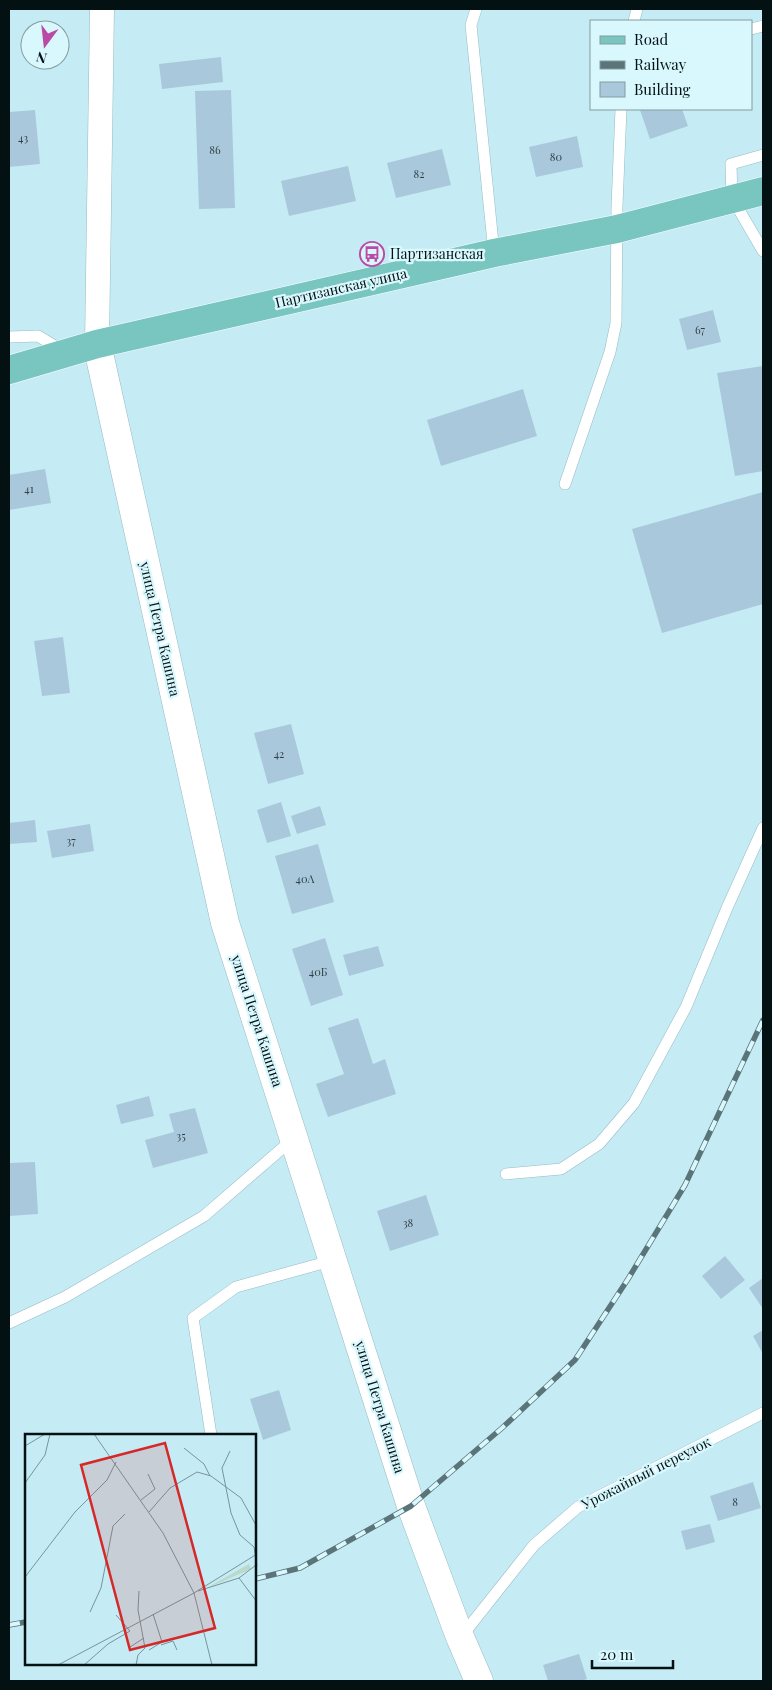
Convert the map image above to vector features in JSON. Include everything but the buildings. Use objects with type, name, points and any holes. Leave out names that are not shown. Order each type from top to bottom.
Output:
[{"type":"main road","name":"Партизанская улица","points":[[9,370],[97,344],[494,253],[617,229],[763,191]]},
{"type":"main road","name":"улица Петра Кашина","points":[[97,344],[225,923],[411,1506],[460,1637],[479,1681]]},
{"type":"street","points":[[97,344],[102,9]]},
{"type":"lane","points":[[476,9],[471,25],[494,253]]},
{"type":"lane","points":[[565,484],[610,352],[616,323],[621,110]]},
{"type":"lane","points":[[763,155],[730,164],[732,198],[763,251]]},
{"type":"lane","points":[[9,337],[38,336],[67,353]]},
{"type":"lane","points":[[506,1174],[561,1168],[599,1144],[634,1103],[686,1006],[763,828]]},
{"type":"lane","points":[[9,1323],[66,1297],[204,1216],[294,1138]]},
{"type":"lane","points":[[211,1434],[194,1318],[236,1287],[334,1260]]},
{"type":"lane","name":"Урожайный переулок","points":[[460,1637],[534,1545],[578,1507],[763,1413]]},
{"type":"railway","points":[[256,1579],[300,1568],[411,1506],[502,1428],[575,1360],[628,1279],[685,1185],[763,1020]]},
{"type":"railway","points":[[9,1625],[25,1622]]},
{"type":"place","name":"Партизанская","points":[[372,254]]}]
